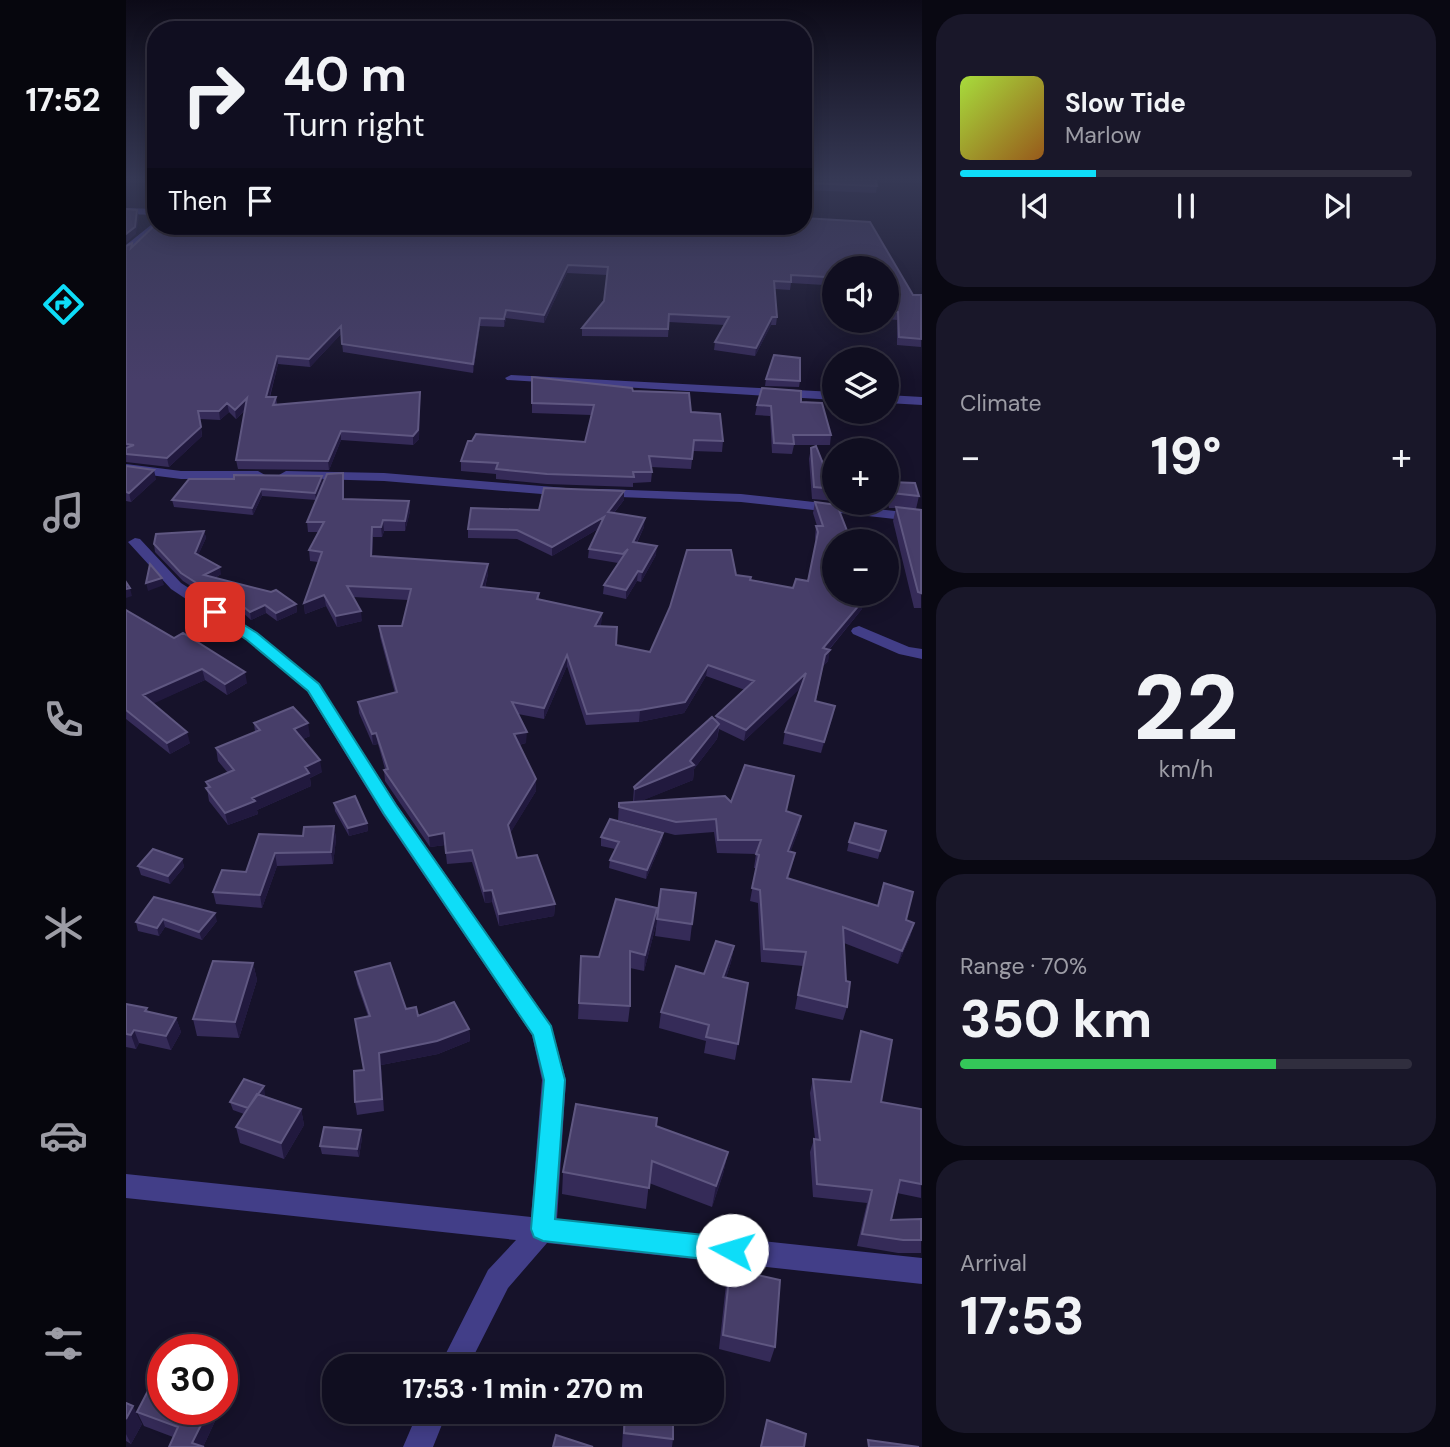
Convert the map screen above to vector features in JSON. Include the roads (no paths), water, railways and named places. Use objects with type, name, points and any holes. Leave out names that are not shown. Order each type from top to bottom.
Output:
[{"type":"street","points":[[511,378],[822,395]]},
{"type":"street","points":[[899,400],[922,401]]},
{"type":"street","points":[[126,468],[181,475],[384,477],[523,490],[741,498],[922,518]]},
{"type":"street","points":[[135,542],[176,586],[252,636],[313,688],[390,810],[543,1032],[554,1080],[543,1229],[498,1279],[460,1354]]},
{"type":"street","points":[[859,631],[905,651],[922,653]]},
{"type":"street","points":[[126,1186],[922,1271]]},
{"type":"street","points":[[418,1447],[428,1424]]}]
